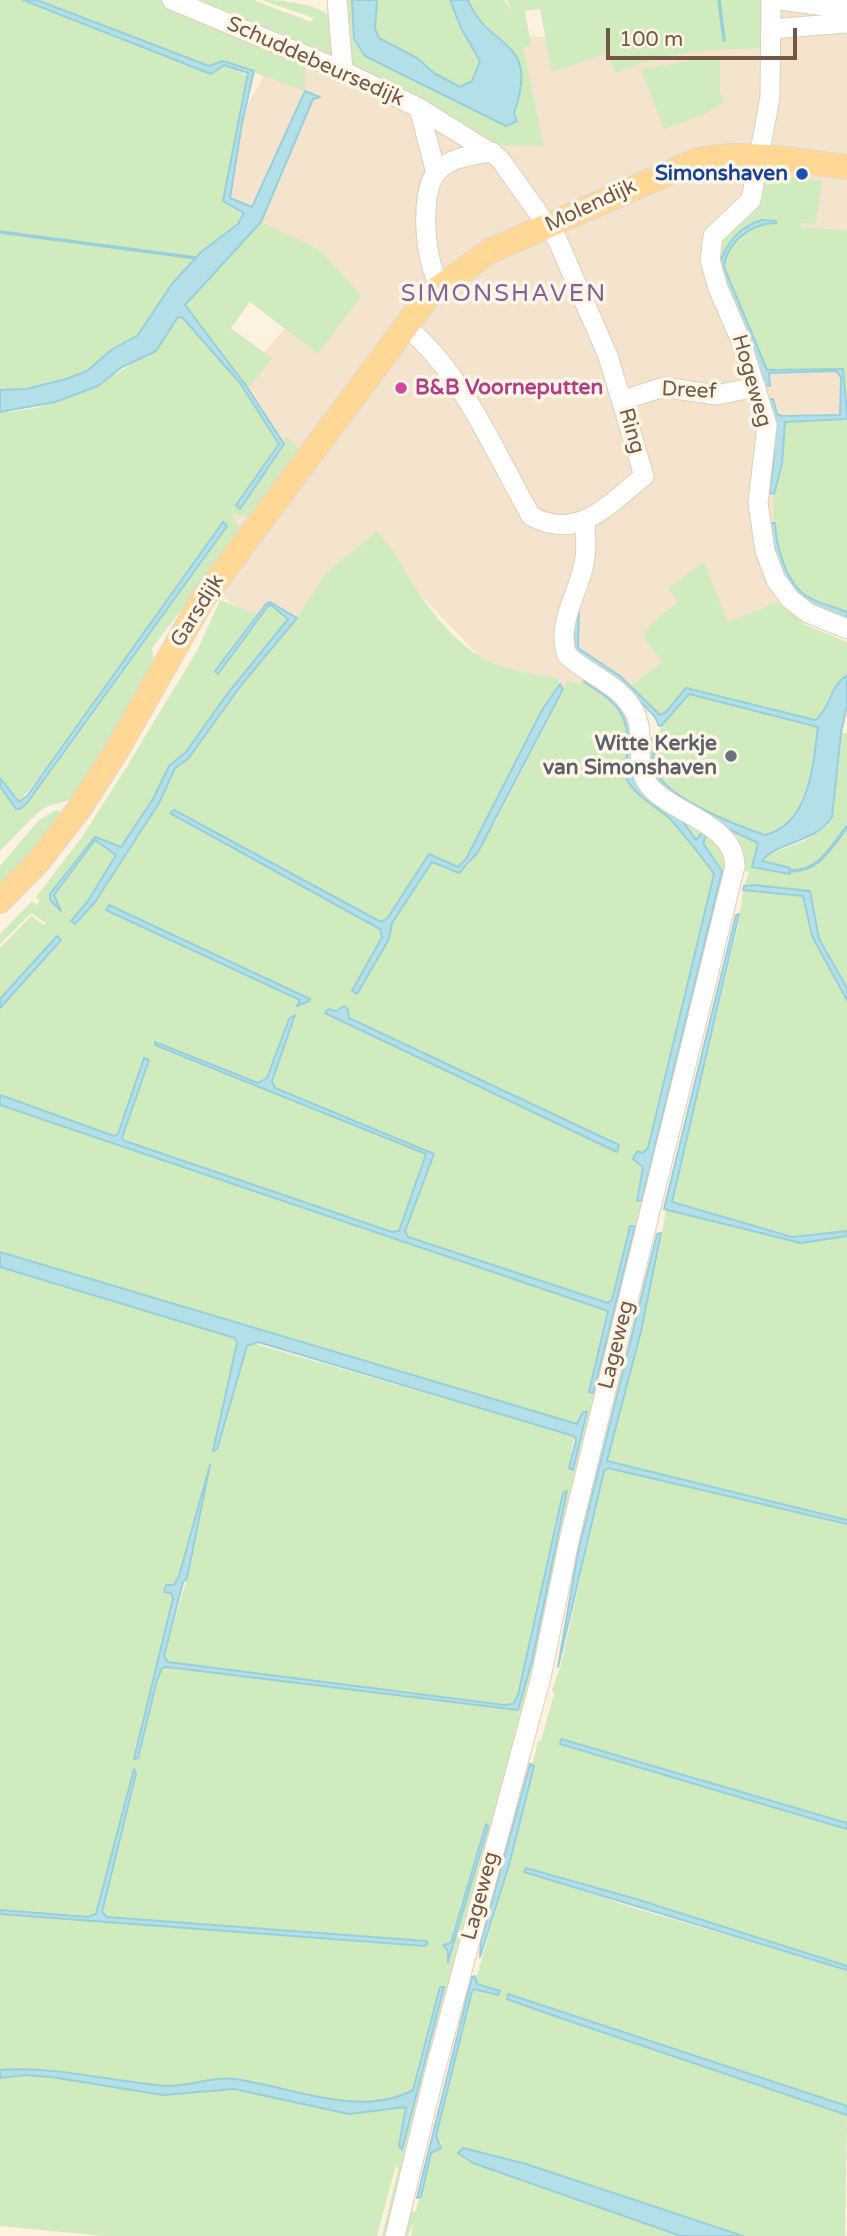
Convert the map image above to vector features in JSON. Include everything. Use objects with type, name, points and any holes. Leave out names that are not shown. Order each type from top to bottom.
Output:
[{"type":"main road","name":"Molendijk","points":[[405,326],[440,285],[491,251],[698,160],[727,154],[759,155],[847,167]]},
{"type":"main road","name":"Garsdijk","points":[[0,901],[38,862],[79,809],[117,750],[202,600],[405,326]]},
{"type":"street","name":"Schuddebeursedijk","points":[[173,0],[343,71],[419,108],[492,152]]},
{"type":"street","points":[[337,0],[343,71]]},
{"type":"street","name":"Hogeweg","points":[[771,0],[770,97],[751,200],[713,236],[710,260],[767,425],[758,503],[765,551],[776,580],[790,599],[808,613],[847,629]]},
{"type":"street","points":[[780,0],[847,9]]},
{"type":"street","points":[[771,29],[847,23]]},
{"type":"street","name":"Schuddebeursedijk","points":[[419,108],[436,173]]},
{"type":"street","points":[[440,285],[429,264],[426,211],[430,183],[436,173],[464,157],[492,152]]},
{"type":"street","name":"Ring","points":[[492,152],[514,177],[557,239],[608,356],[644,476],[584,523]]},
{"type":"street","points":[[405,326],[425,342],[449,370],[531,516],[546,525],[584,523]]},
{"type":"street","name":"Dreef","points":[[623,400],[664,387],[716,395],[756,387]]},
{"type":"street","name":"Lageweg","points":[[395,2236],[438,2058],[541,1677],[570,1536],[735,866],[732,848],[721,836],[670,803],[645,780],[639,758],[639,725],[632,708],[610,685],[567,655],[564,647],[570,602],[585,557],[584,523]]},
{"type":"shaded area","points":[[847,0],[847,599],[574,755],[381,554],[295,652],[188,570],[234,386],[333,274],[189,208],[288,33],[558,37]]},
{"type":"green space","points":[[0,0],[23,0],[211,74],[224,65],[249,76],[223,201],[245,212],[238,224],[201,253],[171,285],[138,335],[87,371],[26,389],[0,390]]},
{"type":"green space","points":[[37,0],[166,0],[305,59],[305,91],[223,61],[209,66]]},
{"type":"green space","points":[[179,0],[253,0],[311,22],[314,18],[261,0],[317,8],[331,17],[333,57]]},
{"type":"green space","points":[[342,0],[352,0],[358,48],[365,56],[506,126],[521,93],[518,58],[473,12],[468,0],[504,0],[511,10],[507,0],[764,0],[764,48],[670,56],[616,73],[608,53],[552,72],[540,9],[525,11],[531,46],[523,48],[544,146],[489,145],[361,76],[349,60]]},
{"type":"green space","points":[[377,0],[450,0],[461,28],[480,61],[472,81],[460,87],[434,73],[417,58],[379,38],[375,29]]},
{"type":"green space","points":[[720,56],[720,94],[725,101],[707,113],[664,129],[641,69]]},
{"type":"green space","points":[[763,174],[822,181],[816,224],[801,223],[801,227],[847,231],[847,413],[843,369],[767,370],[724,267],[732,244],[760,224],[734,236],[719,267],[717,249]]},
{"type":"green space","points":[[261,222],[320,250],[361,296],[318,354],[250,302],[231,328],[272,358],[248,388],[185,305]]},
{"type":"green space","points":[[179,317],[187,321],[240,383],[279,444],[237,508],[240,509],[280,452],[286,436],[300,451],[251,519],[235,513],[232,517],[242,531],[152,648],[154,662],[78,798],[48,806],[36,814],[0,851],[0,786],[16,809],[23,808],[227,525],[223,523],[55,758],[19,802],[0,778],[0,412],[48,404],[100,383],[146,353]]},
{"type":"green space","points":[[847,419],[847,612],[802,593],[790,577],[773,522],[774,494],[782,464],[782,424],[787,421]]},
{"type":"green space","points":[[376,532],[391,548],[434,614],[464,645],[494,664],[560,679],[474,848],[458,867],[429,855],[387,919],[381,922],[174,810],[171,812],[380,929],[382,937],[353,991],[357,993],[389,939],[392,923],[432,862],[459,873],[469,865],[497,819],[568,681],[580,684],[586,673],[608,688],[629,712],[633,722],[639,771],[642,780],[656,797],[633,777],[630,717],[618,700],[586,679],[584,682],[612,703],[623,720],[628,741],[625,771],[627,780],[640,796],[671,820],[714,874],[648,1148],[643,1153],[637,1151],[633,1158],[643,1167],[636,1198],[643,1200],[722,871],[703,842],[709,830],[727,851],[730,862],[729,877],[581,1475],[537,1678],[459,1965],[391,2236],[382,2236],[398,2170],[396,2165],[377,2236],[104,2236],[0,2226],[0,2078],[25,2075],[51,2077],[163,2095],[234,2089],[349,2114],[407,2107],[399,2145],[401,2150],[443,1988],[440,1987],[413,2091],[392,2099],[347,2101],[234,2079],[165,2086],[42,2070],[0,2070],[0,1914],[425,1946],[428,1943],[107,1917],[102,1912],[136,1773],[134,1769],[96,1914],[88,1917],[0,1910],[0,1267],[235,1338],[237,1343],[213,1451],[217,1449],[247,1346],[252,1343],[574,1436],[569,1468],[573,1470],[588,1413],[583,1412],[577,1424],[0,1252],[0,1105],[608,1311],[590,1394],[635,1226],[630,1226],[612,1300],[609,1303],[408,1237],[405,1231],[434,1154],[275,1089],[272,1081],[296,1015],[289,1019],[267,1078],[258,1083],[156,1042],[155,1045],[427,1154],[400,1231],[392,1232],[125,1141],[121,1138],[149,1060],[145,1058],[118,1134],[114,1136],[0,1095],[0,1008],[61,940],[57,937],[0,999],[0,948],[31,916],[44,925],[46,923],[31,913],[0,944],[0,934],[32,901],[36,905],[40,901],[36,897],[82,837],[198,649],[220,600],[257,614],[216,671],[218,673],[267,606],[271,605],[289,619],[225,697],[186,752],[169,766],[153,799],[121,847],[95,837],[50,894],[50,900],[61,911],[54,895],[95,840],[117,855],[88,901],[71,920],[75,924],[95,902],[159,803],[175,768],[188,759],[242,684],[297,618],[326,573]],"holes":[[[109,905],[310,999],[307,1003],[302,1001],[298,1006],[300,1000],[106,910]],[[344,1006],[348,1009],[349,1018],[619,1145],[617,1151],[325,1013],[328,1009],[336,1011]],[[210,1465],[187,1578],[164,1656],[168,1662],[513,1704],[518,1695],[563,1493],[566,1491],[532,1661],[518,1710],[167,1667],[162,1668],[157,1680],[138,1758],[134,1759],[173,1598],[171,1593],[164,1591],[166,1585],[174,1585],[179,1576]],[[486,1824],[488,1827],[449,1962],[448,1952],[443,1945],[451,1943]]]},
{"type":"green space","points":[[704,562],[728,622],[785,599],[808,615],[803,624],[847,642],[847,675],[829,695],[822,716],[809,720],[687,688],[666,713],[660,715],[631,686],[662,662],[644,638],[649,625],[678,602],[668,588]]},
{"type":"green space","points":[[689,694],[819,727],[806,791],[800,806],[780,829],[765,835],[737,825],[687,801],[662,781],[654,765],[657,737],[667,719]]},
{"type":"green space","points":[[841,733],[847,733],[847,988],[819,939],[810,891],[744,886],[749,873],[739,866],[720,825],[758,843],[752,865],[790,868],[762,862],[767,855],[804,841],[827,826],[834,808]]},
{"type":"green space","points":[[659,799],[706,828],[696,840],[679,816]]},
{"type":"green space","points":[[56,810],[62,812],[0,894],[0,866],[39,820]]},
{"type":"green space","points":[[743,890],[803,896],[812,936],[847,1000],[847,1231],[792,1237],[672,1202],[739,921]]},
{"type":"green space","points":[[671,1209],[801,1243],[847,1236],[847,1520],[607,1461],[641,1331],[666,1211]]},
{"type":"green space","points":[[608,1468],[847,1524],[847,1823],[561,1740],[558,1742],[847,1829],[847,1966],[636,1899],[524,1871],[634,1908],[847,1970],[847,2106],[508,1995],[507,1998],[847,2115],[845,2236],[743,2236],[526,2164],[463,2148],[462,2157],[473,2163],[681,2236],[411,2236],[414,2222],[407,2236],[398,2236],[409,2212],[416,2211],[431,2152],[442,2144],[436,2136],[472,1991],[474,1989],[498,1995],[500,1991],[477,1984],[476,1979],[509,1865],[538,1741],[541,1741],[554,1694],[552,1690],[561,1665],[604,1471]]},
{"type":"water","points":[[23,0],[37,0],[209,66],[223,61],[254,71],[242,123],[230,198],[252,207],[305,91],[320,97],[313,99],[261,222],[185,305],[247,387],[284,444],[240,509],[236,505],[279,444],[240,383],[183,318],[178,317],[156,351],[122,367],[98,386],[55,402],[0,412],[0,390],[26,389],[87,371],[111,350],[138,335],[171,285],[201,252],[238,224],[244,213],[223,201],[248,73],[224,65],[211,74]]},
{"type":"water","points":[[352,0],[377,0],[375,29],[379,38],[417,58],[434,73],[460,87],[472,81],[480,61],[461,28],[450,0],[468,0],[487,28],[517,57],[521,70],[521,88],[514,113],[517,121],[506,126],[365,56],[354,39]]},
{"type":"water","points":[[762,220],[776,223],[749,230],[735,242],[724,267],[767,370],[843,369],[847,413],[847,419],[785,422],[782,464],[774,494],[769,493],[774,446],[768,399],[773,399],[777,414],[782,416],[840,415],[841,377],[836,371],[769,373],[770,386],[764,385],[719,267],[734,238],[746,227]]},
{"type":"water","points":[[223,522],[227,526],[27,803],[16,809],[0,786],[0,778],[19,802],[27,796]]},
{"type":"water","points":[[769,523],[775,523],[783,562],[798,589],[815,600],[847,612],[847,620],[811,606],[794,591],[779,564]]},
{"type":"water","points":[[270,602],[297,618],[242,684],[188,759],[175,768],[159,803],[95,902],[75,924],[71,921],[88,901],[116,855],[95,840],[54,895],[61,911],[50,900],[50,894],[95,837],[121,847],[153,799],[169,766],[186,752],[225,697],[288,619],[271,605],[268,606],[218,674],[215,671]]},
{"type":"water","points":[[579,609],[578,648],[620,676],[660,715],[666,712],[686,688],[815,720],[820,716],[836,686],[847,675],[847,705],[841,733],[832,817],[816,832],[776,850],[762,861],[790,868],[790,874],[752,867],[758,843],[692,812],[648,775],[649,743],[656,733],[658,735],[653,762],[657,774],[668,786],[700,808],[765,835],[780,829],[792,819],[800,806],[811,775],[818,727],[689,694],[661,726],[658,725],[648,709],[636,698],[575,650],[573,630]]},
{"type":"water","points":[[586,679],[626,710],[633,747],[633,777],[679,816],[696,840],[706,828],[709,830],[703,843],[722,871],[642,1200],[637,1201],[643,1167],[633,1159],[637,1151],[643,1153],[648,1148],[714,874],[671,820],[640,796],[627,780],[625,774],[628,740],[624,718],[613,703],[584,682]]},
{"type":"water","points":[[560,684],[563,689],[478,852],[459,873],[432,862],[392,923],[389,939],[357,994],[352,991],[382,937],[380,929],[170,813],[174,810],[381,922],[387,919],[429,854],[458,867],[466,859],[542,710]]},
{"type":"water","points":[[744,886],[810,891],[819,939],[847,988],[847,1000],[812,936],[803,896],[743,890]]},
{"type":"water","points":[[109,905],[310,999],[297,1006],[300,1000],[106,910]]},
{"type":"water","points":[[739,914],[672,1202],[792,1237],[847,1231],[847,1236],[801,1243],[664,1209],[736,915]]},
{"type":"water","points":[[57,936],[61,940],[0,1008],[0,999]]},
{"type":"water","points":[[344,1006],[348,1009],[349,1018],[619,1145],[617,1152],[325,1013],[328,1009],[336,1011]]},
{"type":"water","points":[[295,1015],[272,1081],[275,1088],[434,1154],[405,1231],[408,1237],[608,1303],[612,1300],[630,1226],[635,1226],[593,1393],[589,1392],[608,1311],[0,1105],[0,1095],[114,1136],[118,1134],[144,1058],[149,1060],[122,1138],[125,1141],[392,1232],[399,1231],[426,1154],[155,1045],[155,1042],[258,1083],[267,1078],[289,1019]]},
{"type":"water","points":[[661,1233],[641,1331],[607,1461],[847,1520],[847,1524],[608,1468],[604,1471],[558,1667],[578,1552],[657,1234]]},
{"type":"water","points":[[0,1252],[577,1424],[583,1412],[587,1412],[573,1470],[569,1468],[576,1440],[574,1436],[258,1342],[247,1346],[217,1449],[213,1451],[237,1343],[235,1338],[0,1267]]},
{"type":"water","points":[[210,1465],[187,1578],[183,1582],[164,1656],[168,1662],[504,1705],[513,1704],[518,1695],[563,1493],[567,1491],[532,1661],[518,1710],[167,1667],[162,1668],[157,1680],[138,1758],[134,1759],[173,1598],[171,1593],[164,1592],[166,1585],[174,1585],[179,1576]]},
{"type":"water","points":[[561,1739],[847,1823],[847,1829],[560,1744]]},
{"type":"water","points":[[530,1764],[534,1766],[509,1865],[480,1957],[481,1941]]},
{"type":"water","points":[[134,1769],[136,1773],[102,1912],[107,1917],[428,1943],[425,1946],[0,1914],[0,1910],[88,1917],[96,1914]]},
{"type":"water","points":[[486,1824],[488,1827],[448,1962],[448,1951],[443,1945],[451,1943]]},
{"type":"water","points":[[526,1868],[636,1899],[847,1966],[847,1970],[524,1872]]},
{"type":"water","points":[[475,1976],[477,1984],[500,1991],[498,1995],[474,1989],[472,1991],[436,2136],[441,2148],[431,2153],[421,2197],[417,2198],[472,1977]]},
{"type":"water","points":[[440,1987],[444,1987],[402,2150],[399,2145],[406,2107],[349,2114],[234,2089],[163,2095],[51,2077],[25,2075],[0,2078],[0,2070],[21,2069],[165,2086],[226,2078],[348,2101],[392,2098],[413,2090]]},
{"type":"water","points":[[508,1994],[847,2106],[847,2115],[549,2014],[507,1999]]},
{"type":"water","points":[[463,2148],[526,2164],[743,2236],[681,2236],[473,2163],[458,2153]]},
{"type":"waterway","points":[[719,0],[724,40]]},
{"type":"waterway","points":[[0,232],[196,258]]},
{"type":"waterway","points":[[790,871],[817,863],[847,827]]},
{"type":"place","name":"Simonshaven","points":[[802,174]]},
{"type":"place","name":"B&B Voorneputten","points":[[401,388]]},
{"type":"place","name":"Witte Kerkje van Simonshaven","points":[[731,756]]},
{"type":"district","name":"SIMONSHAVEN","points":[[504,295]]}]
